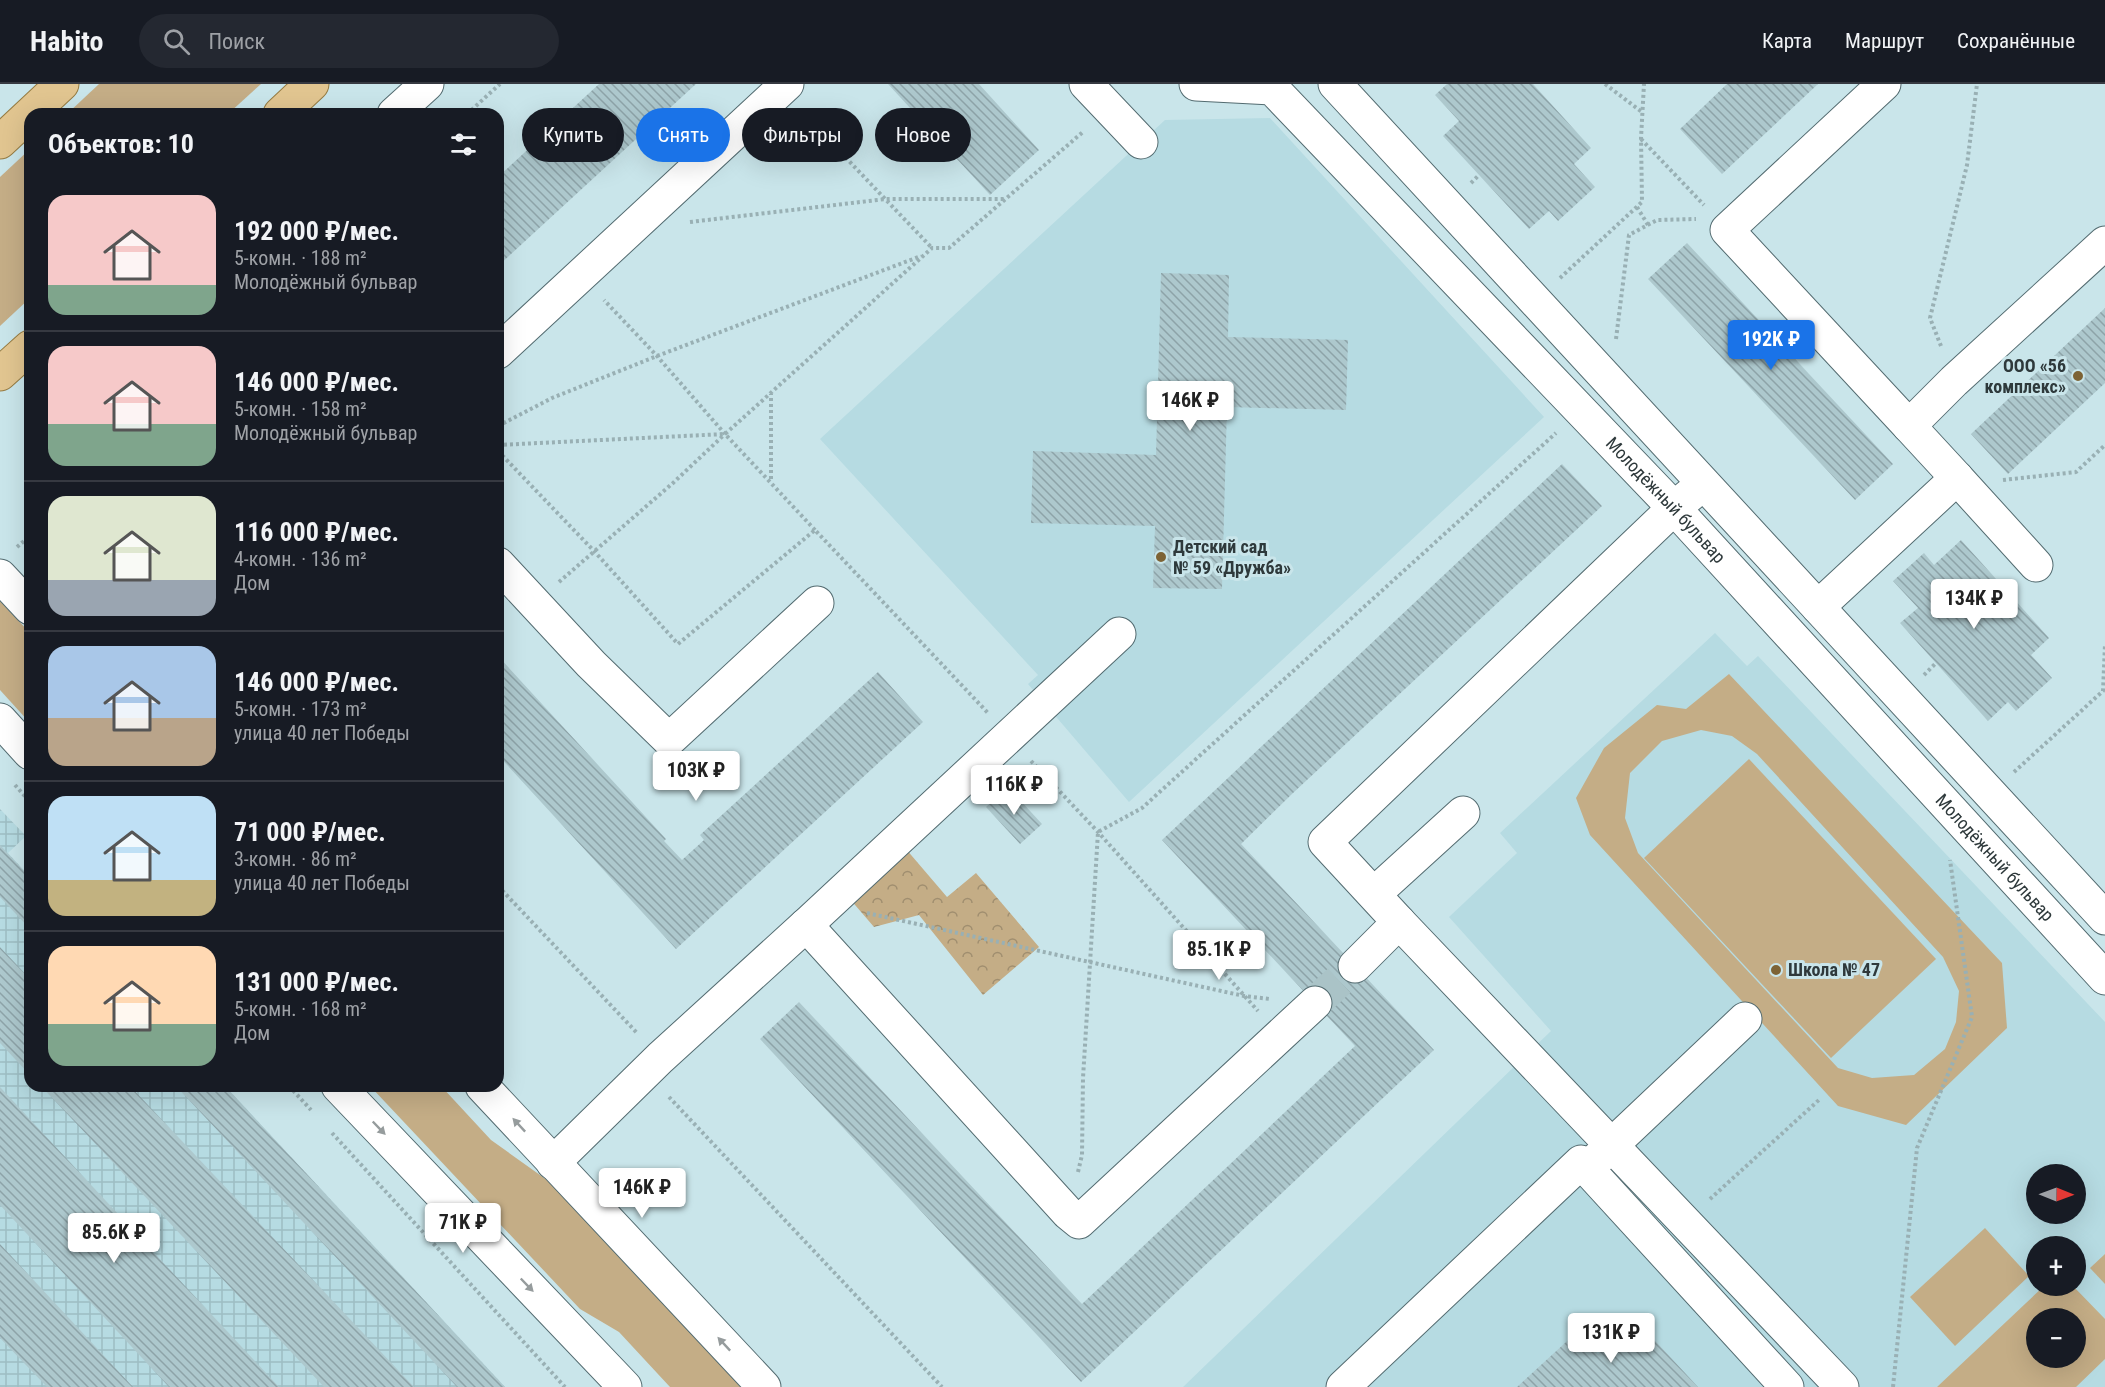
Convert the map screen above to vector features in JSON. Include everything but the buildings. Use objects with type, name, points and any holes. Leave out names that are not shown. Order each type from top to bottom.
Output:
[{"type":"main road","points":[[36,108],[62,84]]},
{"type":"main road","points":[[286,108],[312,84]]},
{"type":"main road","points":[[0,142],[24,120]]},
{"type":"main road","points":[[0,374],[24,352]]},
{"type":"street","points":[[401,108],[427,84]]},
{"type":"street","points":[[1086,84],[1141,142]]},
{"type":"street","name":"Молодёжный бульвар","points":[[1196,84],[1272,88],[1674,508],[2105,978]]},
{"type":"street","points":[[1335,84],[2105,918]]},
{"type":"street","points":[[1884,84],[1722,224],[2036,565]]},
{"type":"street","points":[[504,347],[784,87]]},
{"type":"street","points":[[1909,426],[1954,381],[2105,243]]},
{"type":"street","points":[[1818,607],[1960,481]]},
{"type":"street","points":[[1704,483],[1674,508],[1325,842],[1842,1387]]},
{"type":"street","points":[[6,564],[24,597]]},
{"type":"street","points":[[504,570],[591,664],[669,740],[817,603]]},
{"type":"street","points":[[553,1162],[660,1058],[1119,634]]},
{"type":"street","points":[[0,720],[24,746]]},
{"type":"street","points":[[1374,894],[1463,813]]},
{"type":"street","points":[[817,915],[1068,1213],[1079,1222],[1315,1003]]},
{"type":"street","points":[[1355,966],[1399,922]]},
{"type":"street","points":[[1587,1169],[1745,1019]]},
{"type":"street","points":[[344,1092],[625,1387]]},
{"type":"street","points":[[488,1092],[764,1387]]},
{"type":"street","points":[[1343,1387],[1581,1162],[1787,1387]]},
{"type":"street","points":[[1646,1233],[1679,1216]]},
{"type":"path","points":[[474,108],[500,84]]},
{"type":"path","points":[[1605,84],[1642,112]]},
{"type":"path","points":[[1576,263],[1642,202],[1641,138],[1644,84]]},
{"type":"path","points":[[1954,381],[1930,318],[1967,165],[1977,84]]},
{"type":"path","points":[[784,87],[932,248]]},
{"type":"path","points":[[534,603],[673,483],[932,248],[948,248],[1110,109]]},
{"type":"path","points":[[1641,138],[1722,224]]},
{"type":"path","points":[[664,199],[685,222],[886,199],[1005,199]]},
{"type":"path","points":[[1637,207],[1648,225]]},
{"type":"path","points":[[1620,309],[1629,234],[1657,220],[1722,224]]},
{"type":"path","points":[[504,423],[552,398],[657,356],[925,255]]},
{"type":"path","points":[[581,276],[657,356],[725,434],[771,480],[1098,832],[1280,1036]]},
{"type":"path","points":[[771,393],[771,480]]},
{"type":"path","points":[[1098,832],[1142,808],[1581,410]]},
{"type":"path","points":[[504,445],[725,434]]},
{"type":"path","points":[[1960,481],[2076,472],[2105,445]]},
{"type":"path","points":[[504,457],[594,551],[678,644],[815,530]]},
{"type":"path","points":[[6,564],[24,543]]},
{"type":"path","points":[[1990,794],[2103,691],[2105,645]]},
{"type":"path","points":[[1893,1387],[1917,1148],[1972,1017],[1950,859],[1970,831]]},
{"type":"path","points":[[1068,1213],[1082,1155],[1083,1078],[1098,832]]},
{"type":"path","points":[[504,892],[660,1058],[665,1092],[942,1387]]},
{"type":"path","points":[[817,915],[1091,962],[1244,996],[1315,1003]]},
{"type":"path","points":[[295,1092],[313,1112]]},
{"type":"path","points":[[1679,1216],[1820,1099]]},
{"type":"path","points":[[329,1130],[566,1387]]},
{"type":"shaded area","name":"Детский сад № 59 «Дружба»","points":[[1270,118],[1544,417],[1129,802],[1028,684],[1038,675],[820,439],[1165,120]]},
{"type":"shaded area","name":"Школа № 47","points":[[1715,633],[1747,666],[1758,656],[2105,1022],[2105,1387],[1183,1387],[1551,1031],[1449,917],[1517,853],[1500,833]]},
{"type":"shaded area","points":[[0,809],[24,834],[24,838],[8,853],[24,870],[24,1092],[231,1092],[505,1387],[0,1387]]},
{"type":"green space","points":[[99,84],[261,84],[235,108],[73,108]]},
{"type":"green space","points":[[24,155],[24,304],[0,326],[0,177]]},
{"type":"green space","points":[[0,601],[24,627],[24,716],[0,690]]},
{"type":"green space","points":[[1729,674],[2002,963],[2007,1028],[1906,1125],[1838,1106],[1590,835],[1576,798],[1604,748],[1657,705],[1686,709]],"holes":[[[1701,730],[1732,736],[1757,754],[1943,957],[1959,991],[1956,1022],[1945,1049],[1914,1075],[1872,1078],[1838,1068],[1638,853],[1625,818],[1630,773],[1662,741]]]},
{"type":"green space","points":[[1749,759],[1936,959],[1831,1058],[1644,858]]},
{"type":"green space","points":[[894,835],[947,897],[976,873],[1039,947],[983,995],[919,915],[874,927],[837,884]]},
{"type":"green space","points":[[376,1092],[447,1092],[491,1140],[547,1180],[744,1387],[670,1387],[619,1332],[580,1309]]},
{"type":"green space","points":[[1985,1228],[2026,1273],[2026,1279],[1955,1346],[1910,1297]]},
{"type":"green space","points":[[2105,1254],[2105,1284],[2090,1268]]},
{"type":"green space","points":[[2033,1296],[2083,1296],[2105,1319],[2105,1359],[2076,1387],[1937,1387]]},
{"type":"tunnel","points":[[1315,1003],[1355,966]]},
{"type":"place","name":"ООО «56 комплекс»","points":[[2078,376]]},
{"type":"place","name":"Детский сад № 59 «Дружба»","points":[[1161,557]]},
{"type":"place","name":"Школа № 47","points":[[1776,970]]}]
